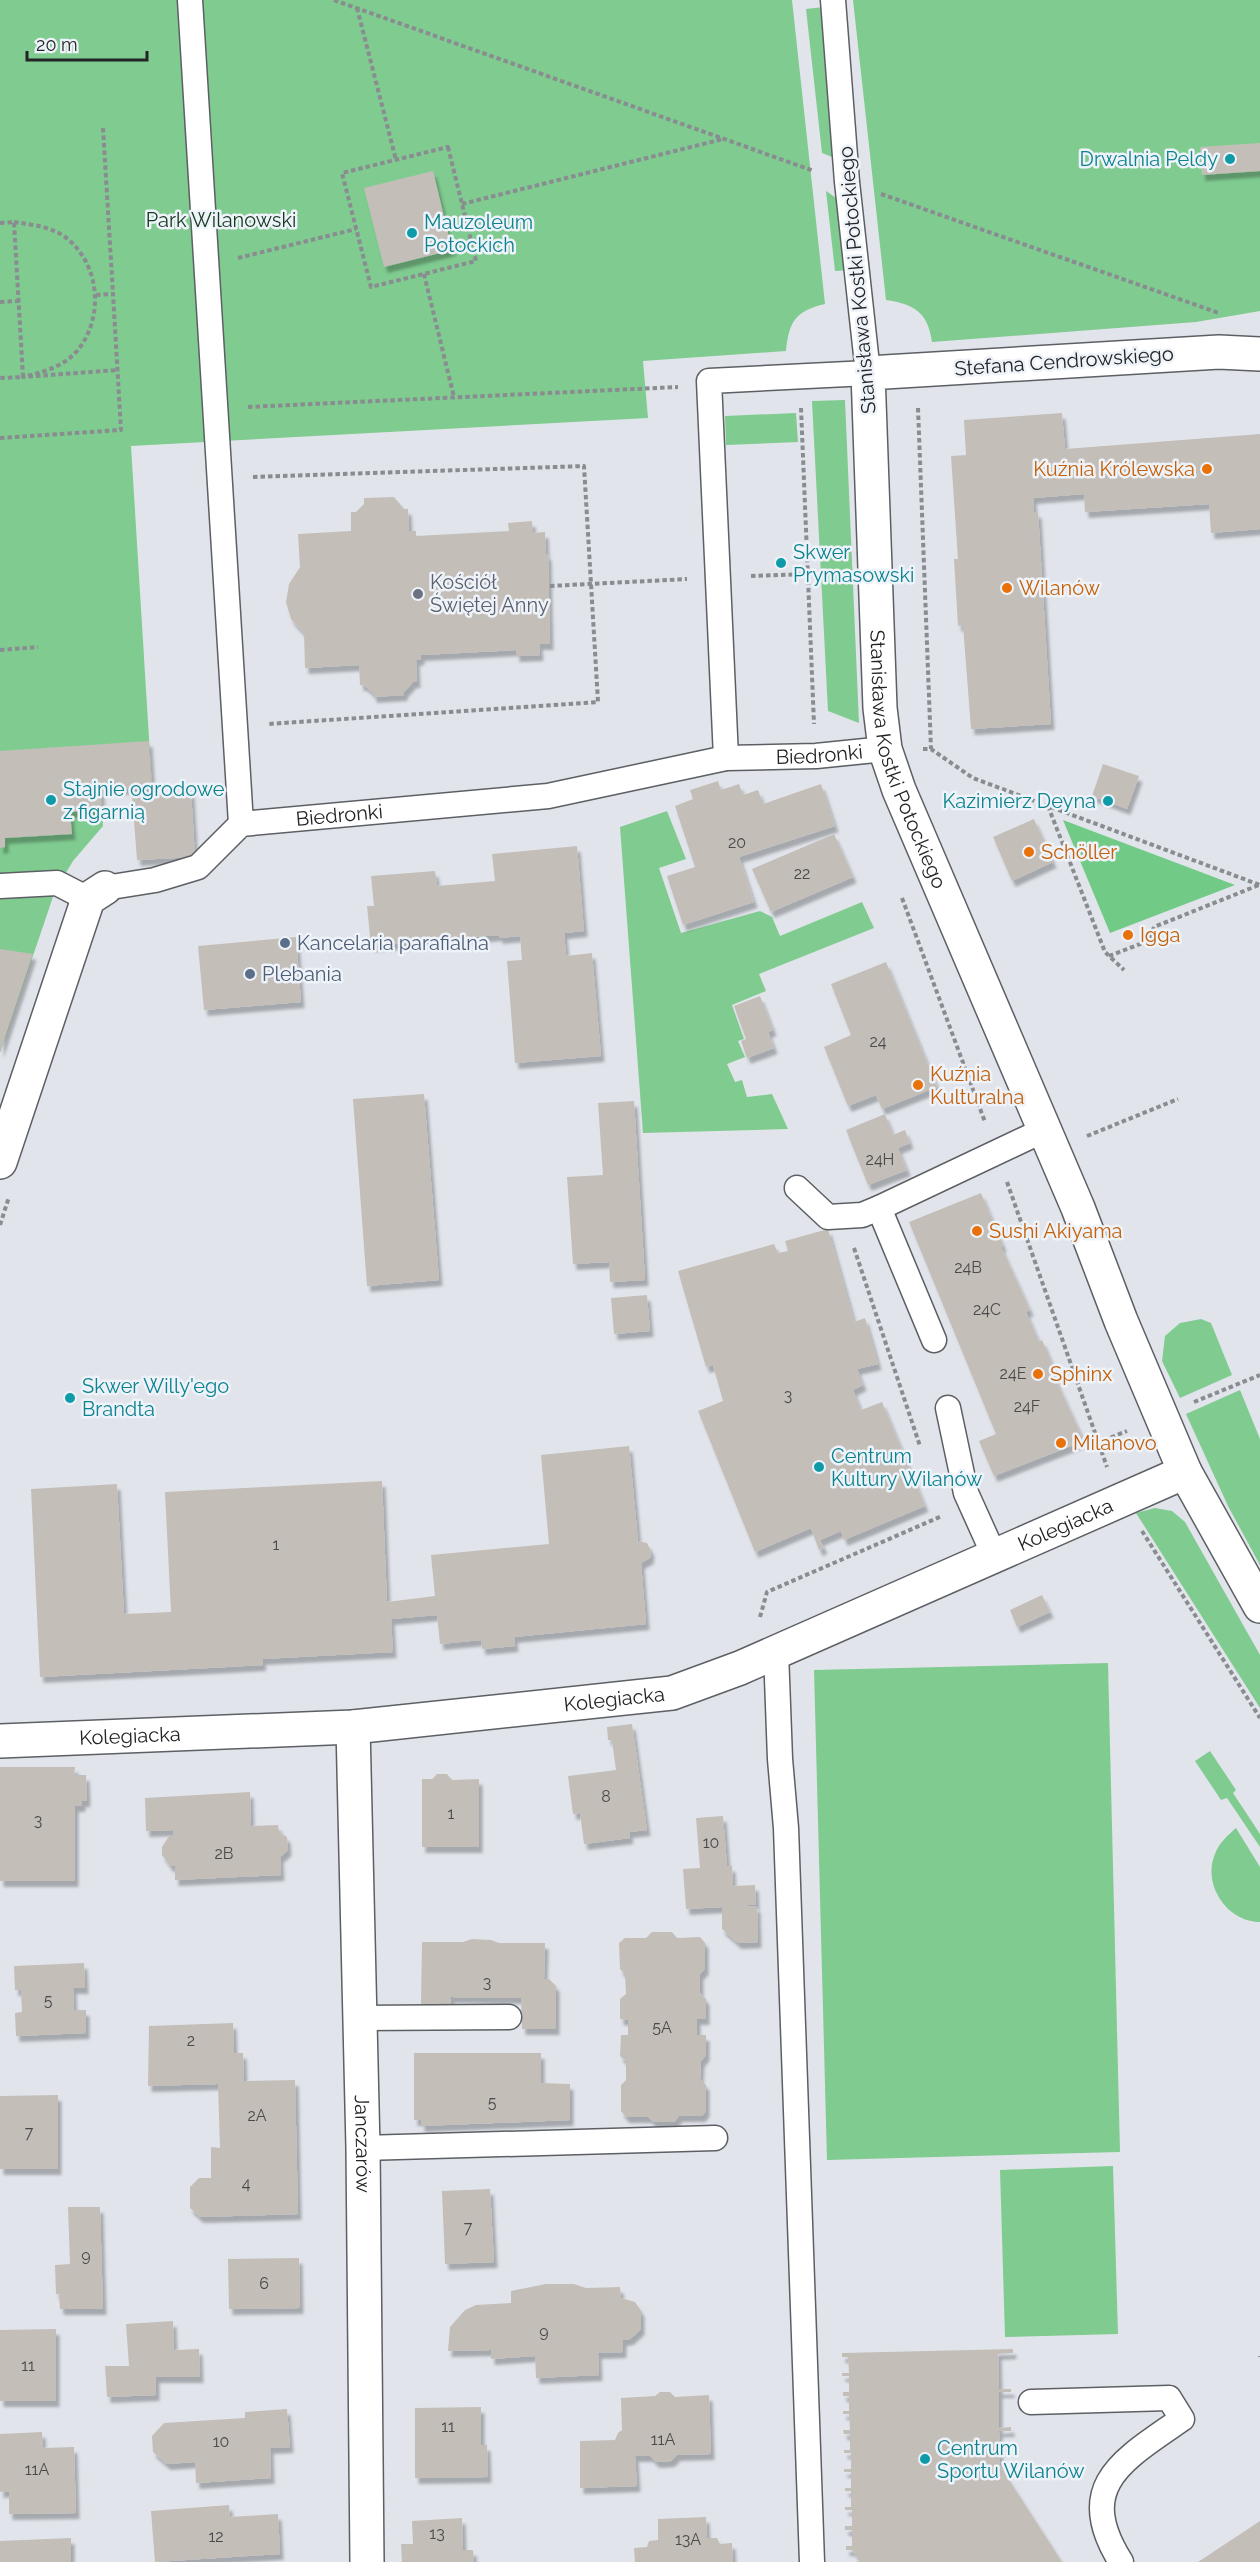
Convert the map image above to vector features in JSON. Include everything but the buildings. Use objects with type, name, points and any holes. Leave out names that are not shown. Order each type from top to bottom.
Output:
[{"type":"street","name":"Stefana Cendrowskiego","points":[[868,373],[1219,352],[1260,354]]},
{"type":"street","name":"Stanisława Kostki Potockiego","points":[[868,373],[880,708],[885,749],[899,790],[1044,1130],[1185,1472],[1260,1606]]},
{"type":"street","points":[[0,1162],[96,894]]},
{"type":"street","name":"Kolegiacka","points":[[0,1741],[353,1727],[672,1693],[776,1652],[1185,1472]]},
{"type":"street","name":"Janczarów","points":[[353,1727],[363,2148],[367,2562]]},
{"type":"lane","points":[[0,886],[57,883],[96,894],[155,880],[198,867],[241,824],[189,0]]},
{"type":"lane","name":"Stanisława Kostki Potockiego","points":[[833,0],[847,182],[868,373]]},
{"type":"lane","points":[[726,758],[709,381],[868,373]]},
{"type":"lane","name":"Biedronki","points":[[241,824],[548,796],[726,758],[816,756],[885,749]]},
{"type":"lane","points":[[797,1188],[828,1217],[862,1215],[1044,1130]]},
{"type":"lane","points":[[879,1208],[934,1340]]},
{"type":"lane","points":[[948,1408],[966,1493],[994,1555]]},
{"type":"lane","points":[[776,1652],[780,1759],[786,1828],[812,2562]]},
{"type":"lane","points":[[359,2018],[509,2017]]},
{"type":"lane","points":[[363,2148],[716,2138]]},
{"type":"lane","points":[[1031,2402],[1169,2398],[1182,2419],[1123,2463],[1103,2489],[1102,2523],[1121,2562]]},
{"type":"path","points":[[334,0],[1227,315]]},
{"type":"path","points":[[357,8],[396,160]]},
{"type":"path","points":[[0,438],[121,430],[103,129]]},
{"type":"path","points":[[462,204],[724,139]]},
{"type":"path","points":[[448,147],[462,204],[476,261],[370,287],[342,173],[448,147]]},
{"type":"path","points":[[14,222],[23,377]]},
{"type":"path","points":[[0,223],[14,222],[44,226],[70,241],[88,266],[96,295],[92,325],[77,351],[53,369],[23,377]]},
{"type":"path","points":[[206,266],[356,230]]},
{"type":"path","points":[[424,274],[454,397]]},
{"type":"path","points":[[96,295],[113,294]]},
{"type":"path","points":[[0,302],[19,301]]},
{"type":"path","points":[[0,378],[117,370]]},
{"type":"path","points":[[916,370],[931,749]]},
{"type":"path","points":[[215,408],[687,386],[709,381]]},
{"type":"path","points":[[219,478],[584,466],[598,702],[235,727]]},
{"type":"path","points":[[550,586],[808,574]]},
{"type":"path","points":[[0,650],[38,647]]},
{"type":"path","points":[[885,749],[931,749],[973,778],[1260,885],[1154,927],[1148,941],[1109,956]]},
{"type":"path","points":[[1048,806],[1069,864],[1109,956],[1124,970]]},
{"type":"path","points":[[1076,1140],[1179,1099]]},
{"type":"path","points":[[758,1625],[767,1592],[943,1515]]},
{"type":"green space","name":"Park Wilanowski","points":[[0,0],[792,0],[825,304],[807,310],[795,319],[789,332],[786,351],[643,361],[648,418],[131,446],[152,787],[101,790],[103,826],[73,861],[55,891],[0,1053]]},
{"type":"green space","points":[[853,0],[1260,0],[1260,311],[1196,322],[932,342],[927,324],[918,312],[905,304],[886,300]]},
{"type":"green space","points":[[824,7],[840,160],[822,153],[806,9]]},
{"type":"green space","points":[[826,191],[845,204],[852,270],[835,271]]},
{"type":"green space","points":[[845,400],[859,723],[828,711],[812,401]]},
{"type":"green space","points":[[796,413],[798,442],[726,445],[725,416]]},
{"type":"green space","points":[[667,811],[686,859],[659,868],[681,933],[760,911],[772,917],[780,936],[862,902],[874,928],[759,974],[766,991],[732,1005],[744,1039],[738,1041],[745,1057],[727,1064],[735,1082],[742,1080],[747,1097],[772,1094],[788,1129],[643,1133],[620,827]]},
{"type":"green space","points":[[1063,820],[1235,885],[1110,933]]},
{"type":"green space","points":[[1201,1319],[1211,1323],[1232,1375],[1180,1398],[1162,1361],[1165,1336],[1180,1323]]},
{"type":"green space","points":[[1240,1390],[1260,1439],[1260,1565],[1228,1506],[1186,1414]]},
{"type":"green space","points":[[1155,1508],[1172,1511],[1185,1522],[1260,1655],[1260,1708],[1136,1513]]},
{"type":"green space","points":[[1108,1663],[1120,2152],[827,2160],[814,1670]]},
{"type":"green space","points":[[1210,1751],[1236,1790],[1233,1793],[1260,1834],[1260,1847],[1227,1798],[1221,1800],[1195,1761]]},
{"type":"green space","points":[[1236,1828],[1260,1867],[1260,1922],[1237,1916],[1220,1899],[1215,1889],[1212,1866],[1217,1850]]},
{"type":"green space","points":[[1113,2166],[1118,2334],[1005,2337],[1000,2170]]},
{"type":"place","name":"Drwalnia Peldy","points":[[1230,159]]},
{"type":"place","name":"Mauzoleum Potockich","points":[[412,233]]},
{"type":"place","name":"Kuźnia Królewska","points":[[1207,469]]},
{"type":"place","name":"Skwer Prymasowski","points":[[781,563]]},
{"type":"place","name":"Wilanów","points":[[1007,588]]},
{"type":"place","name":"Kościół Świętej Anny","points":[[418,594]]},
{"type":"place","name":"Stajnie ogrodowe z figarnią","points":[[51,800]]},
{"type":"place","name":"Kazimierz Deyna","points":[[1108,801]]},
{"type":"place","name":"Schöller","points":[[1029,852]]},
{"type":"place","name":"Igga","points":[[1128,935]]},
{"type":"place","name":"Kancelaria parafialna","points":[[285,943]]},
{"type":"place","name":"Plebania","points":[[250,974]]},
{"type":"place","name":"Kuźnia Kulturalna","points":[[918,1085]]},
{"type":"place","name":"Sushi Akiyama","points":[[977,1231]]},
{"type":"place","name":"Sphinx","points":[[1038,1374]]},
{"type":"place","name":"Skwer Willy'ego Brandta","points":[[70,1398]]},
{"type":"place","name":"Milanovo","points":[[1061,1443]]},
{"type":"place","name":"Centrum Kultury Wilanów","points":[[819,1467]]},
{"type":"place","name":"Centrum Sportu Wilanów","points":[[925,2459]]}]
